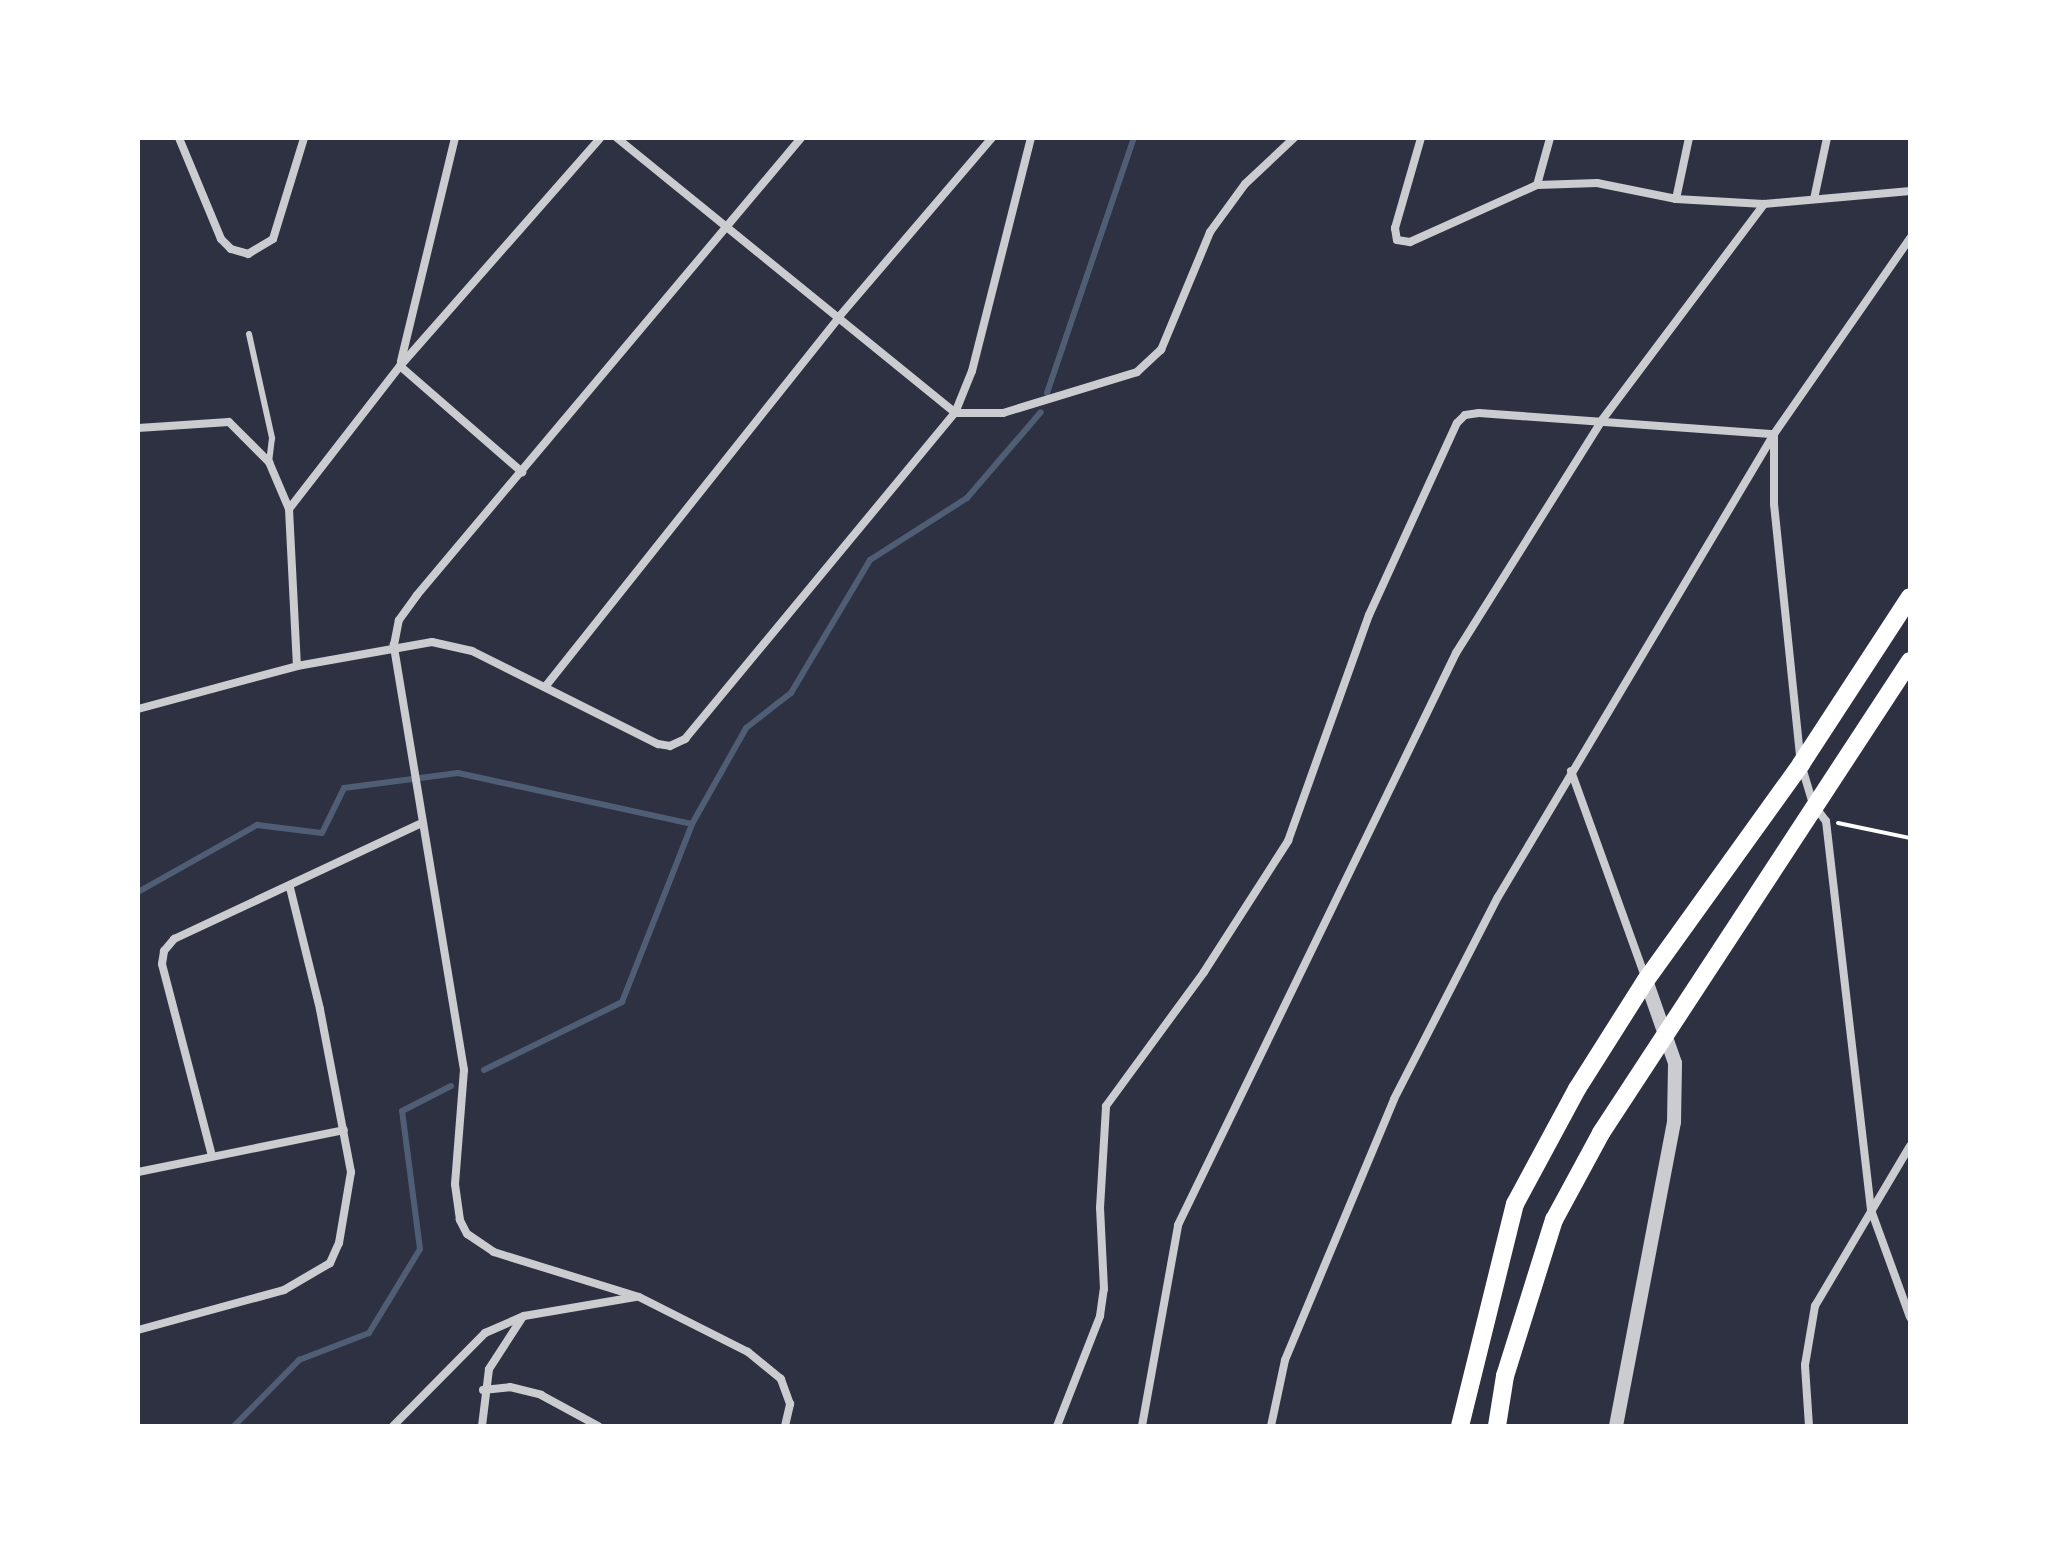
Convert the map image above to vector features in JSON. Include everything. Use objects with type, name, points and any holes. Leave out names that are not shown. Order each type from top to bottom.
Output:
[{"type":"main road","points":[[1460,1426],[1515,1204],[1577,1089],[1646,980],[1801,764],[1910,597]]},
{"type":"main road","points":[[1497,1426],[1505,1376],[1554,1220],[1601,1133],[1813,804],[1902,687],[1910,661]]},
{"type":"street","points":[[179,138],[221,239],[231,249],[248,254],[273,239],[304,138]]},
{"type":"street","points":[[400,366],[455,138]]},
{"type":"street","points":[[289,509],[400,366],[600,138]]},
{"type":"street","points":[[617,138],[731,227],[955,413],[1003,413],[1137,372],[1161,350],[1210,232],[1245,184],[1294,138]]},
{"type":"street","points":[[785,1426],[790,1404],[773,1369],[639,1297],[494,1252],[467,1234],[460,1220],[455,1184],[464,1070],[419,824],[394,645],[399,620],[417,595],[731,227],[801,138]]},
{"type":"street","points":[[545,687],[838,318],[992,138]]},
{"type":"street","points":[[138,709],[297,666],[394,645],[432,642],[472,651],[670,746],[685,739],[955,413],[972,371],[1031,138]]},
{"type":"street","points":[[1421,138],[1395,228],[1397,240],[1410,242],[1537,185],[1597,183],[1676,199],[1764,204],[1910,191]]},
{"type":"street","points":[[1537,185],[1550,138]]},
{"type":"street","points":[[1676,199],[1689,138]]},
{"type":"street","points":[[1814,199],[1827,138]]},
{"type":"street","points":[[1142,1426],[1178,1225],[1456,653],[1602,420],[1764,204]]},
{"type":"street","points":[[1271,1426],[1285,1360],[1394,1099],[1571,771],[1774,434],[1910,238]]},
{"type":"street","points":[[400,366],[522,472]]},
{"type":"street","points":[[1057,1426],[1100,1316],[1104,1289],[1100,1208],[1106,1106],[1204,972],[1288,841],[1369,615],[1465,415],[1602,420],[1774,434]]},
{"type":"street","points":[[138,417],[141,427],[229,422],[269,462],[289,509],[297,666]]},
{"type":"street","points":[[1774,434],[1774,504],[1801,764],[1813,804],[1826,821],[1871,1210],[1910,1317]]},
{"type":"street","points":[[1571,771],[1668,1033],[1675,1063],[1674,1122],[1616,1426]]},
{"type":"street","points":[[212,1156],[162,964],[174,939],[290,888],[419,824]]},
{"type":"street","points":[[138,1330],[284,1290],[330,1263],[348,1206],[351,1172],[290,888]]},
{"type":"street","points":[[138,1172],[344,1130]]},
{"type":"street","points":[[1809,1426],[1805,1365],[1815,1306],[1910,1146]]},
{"type":"street","points":[[393,1426],[472,1342],[524,1316],[639,1297]]},
{"type":"street","points":[[482,1426],[483,1390],[498,1350],[524,1316]]},
{"type":"street","points":[[483,1390],[510,1387],[541,1395],[598,1426]]},
{"type":"lane","points":[[249,334],[272,438],[269,462]]},
{"type":"path","points":[[1826,821],[1910,838]]},
{"type":"waterway","points":[[1047,393],[1134,138]]},
{"type":"waterway","points":[[484,1070],[622,1002],[692,824],[746,728],[791,693],[870,560],[967,498],[1041,412]]},
{"type":"waterway","points":[[138,892],[257,825],[322,833],[344,788],[458,773],[692,824]]},
{"type":"waterway","points":[[234,1426],[299,1360],[369,1333],[420,1249],[402,1111],[451,1086]]}]
